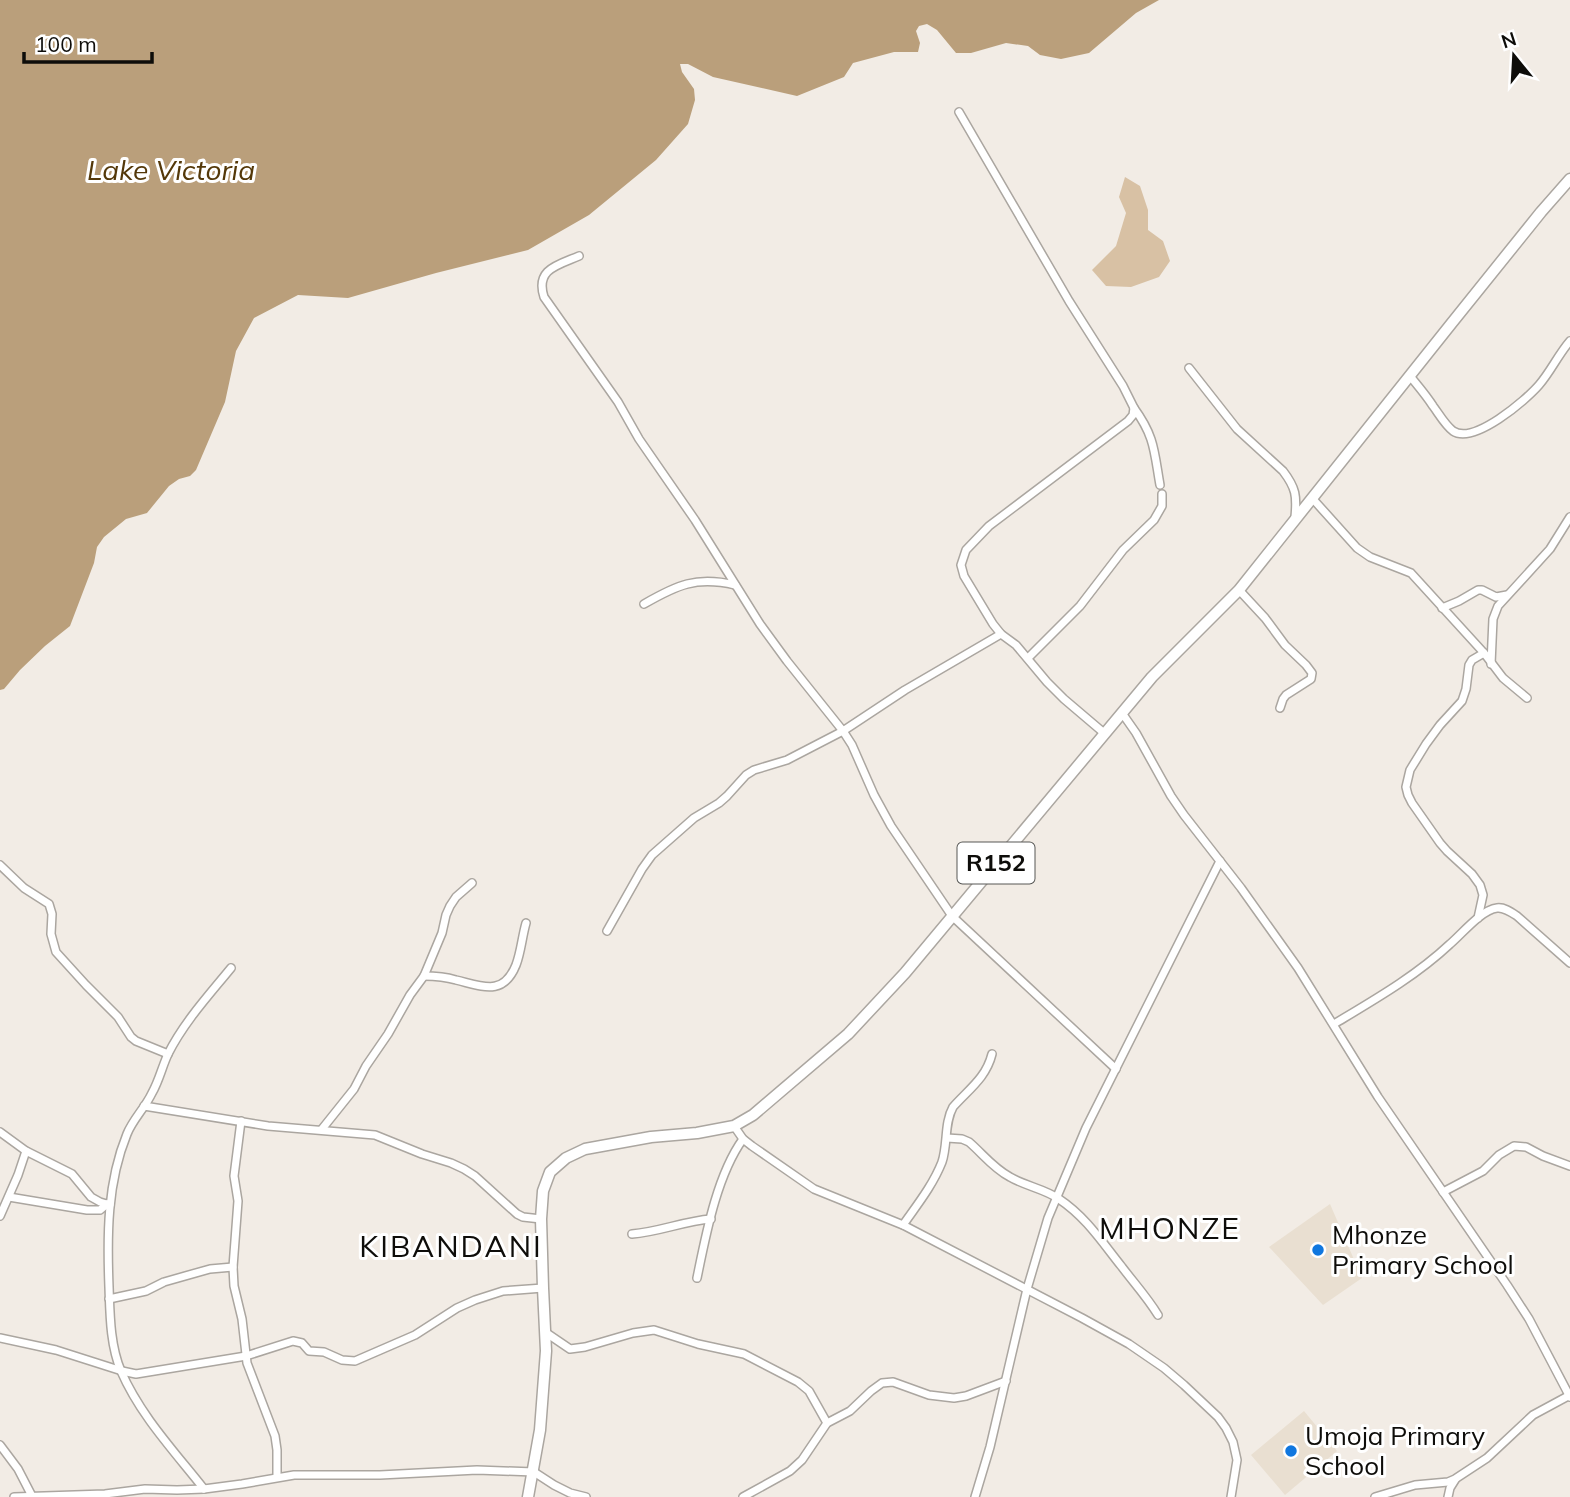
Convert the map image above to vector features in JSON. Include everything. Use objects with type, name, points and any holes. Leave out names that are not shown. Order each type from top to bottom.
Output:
[{"type":"main road","name":"R152","points":[[528,1497],[540,1430],[546,1351],[541,1219],[543,1191],[550,1172],[566,1157],[585,1149],[734,1125],[753,1115],[848,1034],[905,973],[1172,655],[1199,632],[1239,590],[1504,257],[1570,179]]},
{"type":"street","points":[[959,112],[1058,283],[1142,420],[1153,441],[1160,485]]},
{"type":"street","points":[[579,256],[548,271],[542,282],[544,298],[623,410],[639,439],[688,509],[760,624],[843,731],[891,826],[952,916],[1116,1069]]},
{"type":"street","points":[[1410,376],[1453,431],[1461,434],[1476,431],[1492,424],[1531,393],[1570,341]]},
{"type":"street","points":[[1189,368],[1237,429],[1289,478],[1296,495],[1295,521]]},
{"type":"street","points":[[1104,733],[1064,699],[1016,645],[1001,634],[983,609],[964,576],[961,565],[966,550],[989,526],[1128,421],[1134,408]]},
{"type":"street","points":[[1028,658],[1080,606],[1123,550],[1154,520],[1162,506],[1162,494]]},
{"type":"street","points":[[1312,498],[1357,548],[1370,557],[1411,573],[1484,653],[1503,678],[1527,698]]},
{"type":"street","points":[[1491,664],[1493,619],[1498,606],[1550,549],[1570,517]]},
{"type":"street","points":[[644,604],[694,582],[704,580],[735,585]]},
{"type":"street","points":[[1239,590],[1312,673],[1311,679],[1283,699],[1280,708]]},
{"type":"street","points":[[1443,608],[1478,590],[1496,597],[1507,595]]},
{"type":"street","points":[[607,931],[647,862],[661,846],[694,818],[719,803],[746,775],[787,760],[843,731],[905,690],[1001,634]]},
{"type":"street","points":[[1478,918],[1483,895],[1480,885],[1440,843],[1412,803],[1406,787],[1410,770],[1426,744],[1462,701],[1469,665],[1484,653]]},
{"type":"street","points":[[1122,713],[1171,796],[1298,968],[1378,1097],[1521,1307],[1570,1396],[1533,1415],[1487,1458],[1455,1479],[1415,1485],[1375,1497]]},
{"type":"street","points":[[975,1497],[990,1447],[1027,1289],[1048,1218],[1086,1128],[1220,861]]},
{"type":"street","points":[[0,865],[24,887],[49,904],[54,948],[118,1017],[131,1037],[169,1054]]},
{"type":"street","points":[[322,1129],[354,1089],[424,976],[450,906],[472,883]]},
{"type":"street","points":[[1334,1024],[1420,970],[1478,918],[1498,908],[1507,910],[1527,924],[1570,963]]},
{"type":"street","points":[[424,976],[452,979],[486,988],[495,987],[504,982],[515,968],[526,923]]},
{"type":"street","points":[[204,1489],[143,1410],[116,1354],[109,1299],[108,1205],[127,1133],[155,1088],[169,1054],[188,1022],[231,968]]},
{"type":"street","points":[[903,1225],[937,1173],[953,1107],[984,1074],[992,1054]]},
{"type":"street","points":[[144,1106],[284,1128],[376,1135],[451,1163],[475,1176],[517,1214],[541,1219]]},
{"type":"street","points":[[241,1121],[234,1176],[238,1201],[234,1286],[250,1373],[275,1436],[277,1477]]},
{"type":"street","points":[[734,1125],[751,1146],[814,1189],[903,1225],[1027,1289],[1129,1344],[1184,1385],[1218,1418],[1233,1442],[1237,1460],[1231,1497]]},
{"type":"street","points":[[0,1132],[26,1151],[72,1174],[92,1196],[108,1205]]},
{"type":"street","points":[[947,1138],[969,1142],[1000,1172],[1057,1197],[1074,1210],[1094,1230],[1158,1315]]},
{"type":"street","points":[[697,1278],[710,1219],[728,1163],[743,1139]]},
{"type":"street","points":[[1443,1192],[1483,1171],[1499,1155],[1514,1146],[1526,1147],[1570,1166]]},
{"type":"street","points":[[0,1216],[26,1151]]},
{"type":"street","points":[[9,1197],[87,1210],[100,1210],[108,1205]]},
{"type":"street","points":[[632,1234],[710,1219]]},
{"type":"street","points":[[109,1299],[146,1291],[164,1282],[210,1269],[233,1267]]},
{"type":"street","points":[[0,1338],[56,1350],[136,1374],[247,1356],[293,1341],[302,1343],[309,1351],[324,1352],[342,1360],[355,1361],[415,1335],[457,1308],[475,1300],[503,1291],[542,1288]]},
{"type":"street","points":[[545,1332],[570,1349],[654,1330],[698,1344],[744,1354],[788,1376],[809,1391],[827,1423]]},
{"type":"street","points":[[106,1365],[114,1360],[116,1354]]},
{"type":"street","points":[[743,1497],[790,1471],[802,1460],[827,1423],[850,1411],[882,1383],[893,1382],[929,1395],[954,1398],[1006,1381]]},
{"type":"street","points":[[0,1445],[18,1469],[32,1496]]},
{"type":"street","points":[[14,1497],[105,1494],[145,1489],[176,1494],[294,1475],[380,1475],[458,1470],[534,1472],[570,1493],[586,1497]]},
{"type":"street","points":[[1448,1497],[1455,1479]]},
{"type":"shaded area","points":[[1125,177],[1140,186],[1148,210],[1148,230],[1163,241],[1170,261],[1159,277],[1131,287],[1106,286],[1092,270],[1116,246],[1126,213],[1119,197]]},
{"type":"shaded area","points":[[1330,1204],[1362,1278],[1323,1305],[1269,1247]]},
{"type":"shaded area","points":[[1304,1411],[1337,1451],[1285,1495],[1251,1455]]},
{"type":"water","name":"Lake Victoria","points":[[0,0],[1159,0],[1136,13],[1089,53],[1061,59],[1040,55],[1028,46],[1006,43],[971,53],[956,53],[937,30],[927,24],[919,26],[916,31],[920,43],[918,52],[894,52],[853,63],[844,77],[797,96],[713,77],[688,64],[680,64],[682,72],[694,89],[695,100],[688,124],[656,160],[589,215],[528,250],[348,298],[298,295],[254,318],[236,351],[225,402],[196,470],[190,476],[169,486],[147,513],[126,519],[104,537],[97,547],[94,563],[70,626],[45,646],[0,690]]},
{"type":"place","name":"Mhonze Primary School","points":[[1318,1250]]},
{"type":"place","name":"Umoja Primary School","points":[[1291,1451]]},
{"type":"district","name":"MHONZE","points":[[1170,1229]]},
{"type":"district","name":"KIBANDANI","points":[[451,1247]]}]
